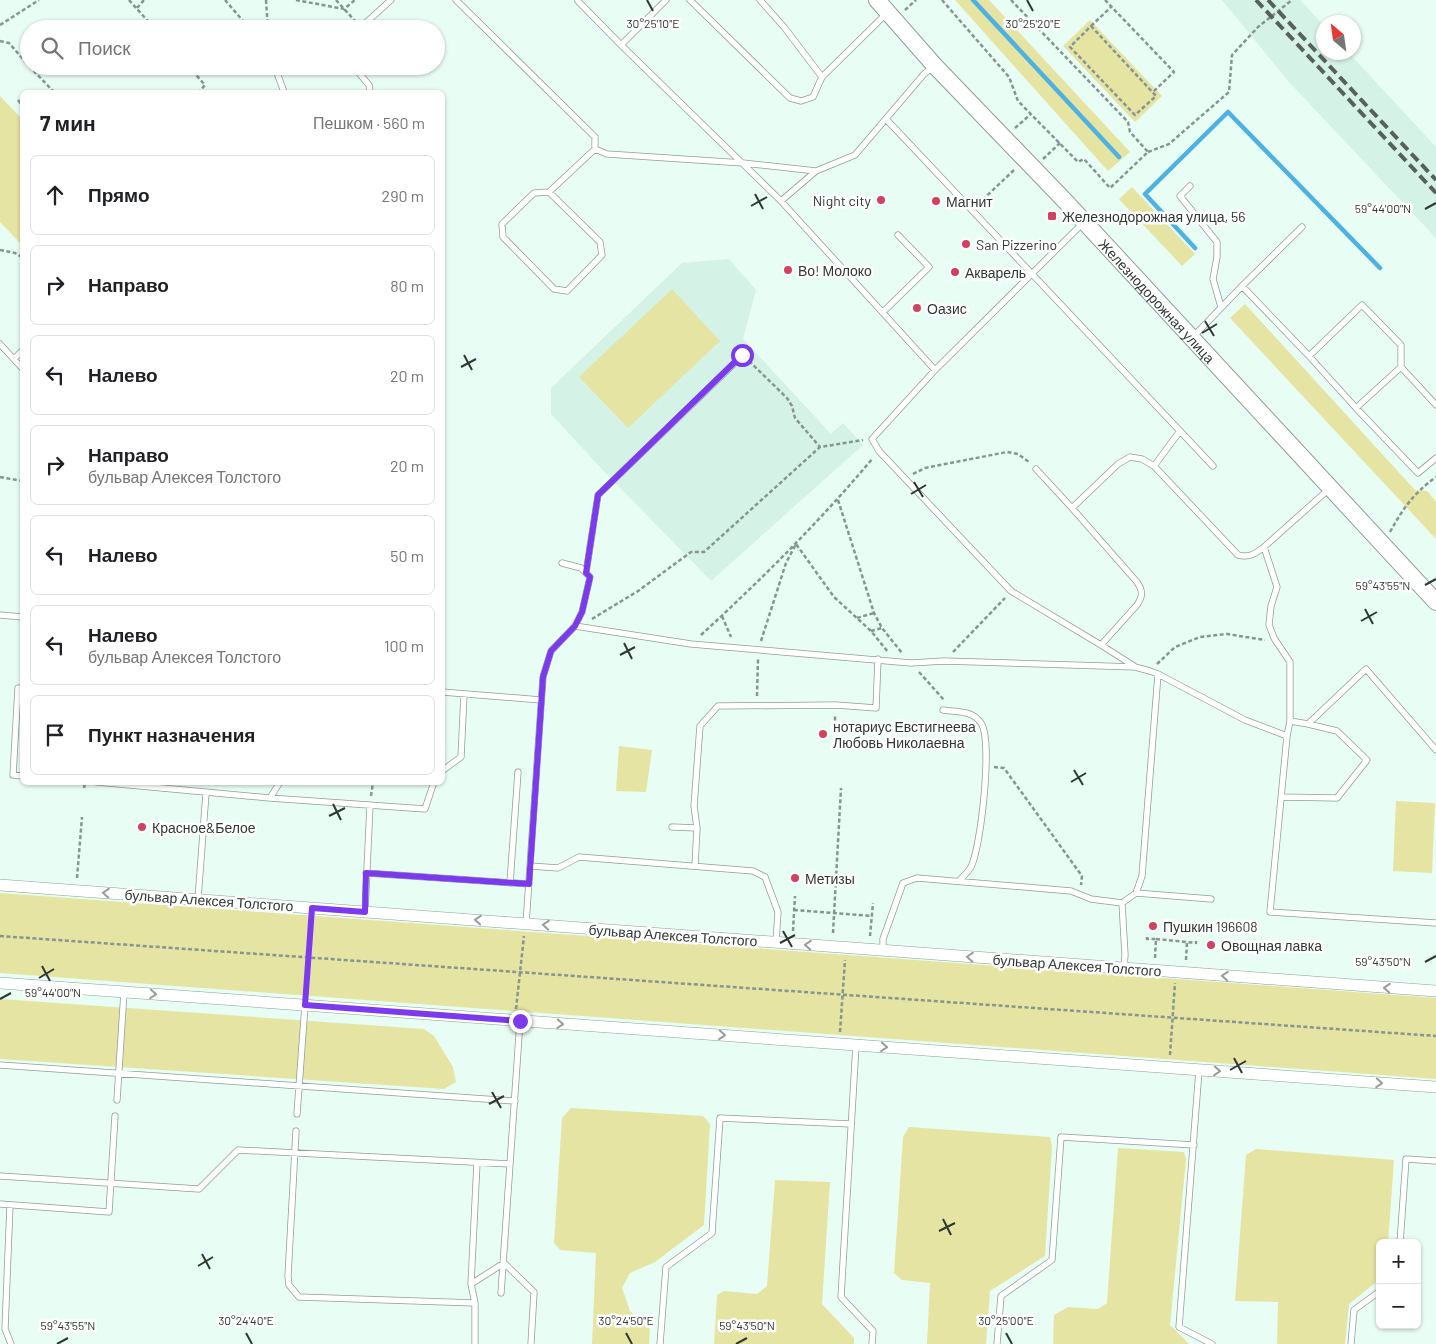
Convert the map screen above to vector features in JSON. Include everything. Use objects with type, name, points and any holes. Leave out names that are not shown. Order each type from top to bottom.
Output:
[{"type":"street","name":"Железнодорожная улица","points":[[877,0],[935,66],[1084,222],[1436,602]]},
{"type":"street","name":"бульвар Алексея Толстого","points":[[0,885],[1436,991]]},
{"type":"street","points":[[0,983],[305,1005],[518,1016],[839,1044],[1436,1087]]},
{"type":"lane","points":[[369,20],[391,0]]},
{"type":"lane","points":[[456,0],[595,137],[596,149]]},
{"type":"lane","points":[[621,45],[666,0]]},
{"type":"lane","points":[[690,0],[790,98],[801,101],[813,97],[822,77],[888,12]]},
{"type":"lane","points":[[760,0],[784,26],[822,77]]},
{"type":"lane","points":[[578,1],[781,201],[935,370]]},
{"type":"lane","points":[[781,201],[816,170],[855,155],[924,74],[935,66]]},
{"type":"lane","points":[[278,75],[283,90]]},
{"type":"lane","points":[[361,75],[369,85],[370,90]]},
{"type":"lane","points":[[886,119],[1213,466]]},
{"type":"lane","points":[[596,149],[607,154],[816,170]]},
{"type":"lane","points":[[549,192],[600,242],[602,255],[567,291],[554,289],[503,237],[502,224],[534,193],[549,192],[596,149]]},
{"type":"lane","points":[[1190,186],[1180,196],[1217,242],[1217,257],[1213,279],[1221,307]]},
{"type":"lane","points":[[1084,222],[1033,275],[935,370],[872,439],[879,451],[1011,591],[1135,667]]},
{"type":"lane","points":[[1191,338],[1302,227]]},
{"type":"lane","points":[[883,312],[928,267],[898,236]]},
{"type":"lane","points":[[1242,286],[1418,473],[1436,458]]},
{"type":"lane","points":[[1309,356],[1362,305],[1401,345],[1401,367],[1436,405]]},
{"type":"lane","points":[[0,344],[20,366]]},
{"type":"lane","points":[[14,359],[20,353]]},
{"type":"lane","points":[[586,573],[598,495],[742,355]]},
{"type":"lane","points":[[1356,408],[1401,367]]},
{"type":"lane","points":[[1154,466],[1180,431]]},
{"type":"lane","points":[[1072,508],[1118,464],[1130,457],[1142,459],[1154,466],[1238,556],[1246,557],[1264,547],[1331,487]]},
{"type":"lane","points":[[1036,469],[1138,582],[1142,590],[1142,598],[1137,605],[1101,645]]},
{"type":"lane","points":[[1264,547],[1278,587],[1271,606],[1269,625],[1274,638],[1290,662],[1290,721],[1270,912],[1436,922]]},
{"type":"lane","points":[[526,924],[543,677],[551,651],[578,626],[590,577],[581,568],[562,563]]},
{"type":"lane","points":[[0,615],[20,617]]},
{"type":"lane","points":[[578,626],[691,644],[911,663],[944,661],[1135,667],[1150,670],[1245,720],[1288,736]]},
{"type":"lane","points":[[695,866],[697,828],[694,806],[700,726],[718,706],[836,705],[876,708],[878,659]]},
{"type":"lane","points":[[1308,724],[1366,669],[1436,750]]},
{"type":"lane","points":[[882,950],[883,938],[903,883],[916,878],[1071,891],[1091,899],[1122,903],[1136,893],[1142,876],[1158,674]]},
{"type":"lane","points":[[20,688],[18,688],[13,775],[20,776]]},
{"type":"lane","points":[[445,692],[541,700]]},
{"type":"lane","points":[[445,769],[461,757],[464,694]]},
{"type":"lane","points":[[943,710],[973,714],[982,724],[986,736],[985,794],[976,853],[971,868],[959,881]]},
{"type":"lane","points":[[1282,797],[1337,798],[1367,760],[1337,731],[1290,721]]},
{"type":"lane","points":[[510,883],[518,772]]},
{"type":"lane","points":[[124,785],[206,794],[425,809],[433,785]]},
{"type":"lane","points":[[270,798],[278,785]]},
{"type":"lane","points":[[198,899],[206,794]]},
{"type":"lane","points":[[365,912],[370,805]]},
{"type":"lane","points":[[672,827],[697,828]]},
{"type":"lane","points":[[530,866],[558,868],[580,857],[754,871],[765,877],[778,912],[776,942]]},
{"type":"lane","points":[[366,873],[529,884]]},
{"type":"lane","points":[[1136,893],[1211,900]]},
{"type":"lane","points":[[1122,903],[1126,956],[1124,968]]},
{"type":"lane","points":[[117,1100],[124,992]]},
{"type":"lane","points":[[297,1114],[305,1005]]},
{"type":"lane","points":[[501,1293],[515,1101],[518,1016]]},
{"type":"lane","points":[[856,1045],[840,1297],[873,1331],[872,1344]]},
{"type":"lane","points":[[0,1065],[515,1101]]},
{"type":"lane","points":[[1199,1070],[1179,1326],[1212,1344]]},
{"type":"lane","points":[[0,1204],[109,1212],[116,1116]]},
{"type":"lane","points":[[660,1344],[666,1266],[712,1233],[720,1118],[852,1124]]},
{"type":"lane","points":[[296,1131],[288,1276],[289,1285],[300,1297],[476,1303]]},
{"type":"lane","points":[[997,1344],[1001,1296],[1052,1260],[1061,1137],[1194,1145]]},
{"type":"lane","points":[[0,1176],[199,1189],[238,1150],[510,1164]]},
{"type":"lane","points":[[1400,1239],[1406,1159],[1436,1162]]},
{"type":"lane","points":[[475,1344],[476,1303],[471,1284],[477,1162]]},
{"type":"lane","points":[[10,1205],[6,1329],[11,1344]]},
{"type":"lane","points":[[471,1284],[504,1263]]},
{"type":"lane","points":[[504,1263],[534,1292],[530,1344]]},
{"type":"lane","points":[[1351,1344],[1354,1310],[1376,1293]]},
{"type":"path","points":[[0,25],[38,0]]},
{"type":"path","points":[[129,0],[147,20]]},
{"type":"path","points":[[136,8],[144,0]]},
{"type":"path","points":[[225,0],[242,20]]},
{"type":"path","points":[[266,0],[267,20]]},
{"type":"path","points":[[296,0],[344,9],[355,0]]},
{"type":"path","points":[[336,0],[353,20]]},
{"type":"path","points":[[942,0],[1009,77],[1018,102],[1078,162],[1084,159],[1110,188],[1148,152],[1169,144],[1229,92],[1232,55],[1258,27],[1292,0]]},
{"type":"path","points":[[1011,0],[1128,122],[1130,132],[1148,152]]},
{"type":"path","points":[[1105,0],[1174,72],[1153,92]]},
{"type":"path","points":[[1111,6],[1070,47],[1134,115]]},
{"type":"path","points":[[1091,26],[1156,96],[1128,122]]},
{"type":"path","points":[[0,41],[9,43],[20,56]]},
{"type":"path","points":[[38,75],[52,90]]},
{"type":"path","points":[[197,75],[206,85],[201,90]]},
{"type":"path","points":[[1012,130],[1031,114]]},
{"type":"path","points":[[1041,161],[1060,143]]},
{"type":"path","points":[[972,210],[1017,168]]},
{"type":"path","points":[[0,250],[20,256]]},
{"type":"path","points":[[742,355],[787,398],[792,406],[795,418],[820,447]]},
{"type":"path","points":[[578,626],[638,591],[691,552],[704,552],[820,447],[872,439]]},
{"type":"path","points":[[691,644],[796,544],[838,500],[879,451]]},
{"type":"path","points":[[905,478],[924,468],[1007,452],[1018,454],[1036,469]]},
{"type":"path","points":[[0,477],[20,481]]},
{"type":"path","points":[[1383,544],[1402,509],[1423,486],[1436,477]]},
{"type":"path","points":[[838,500],[874,613],[882,628],[954,712]]},
{"type":"path","points":[[796,544],[834,597],[870,631],[896,661]]},
{"type":"path","points":[[757,705],[759,649],[786,563],[796,544]]},
{"type":"path","points":[[944,661],[1011,591]]},
{"type":"path","points":[[857,618],[874,613]]},
{"type":"path","points":[[722,616],[735,647]]},
{"type":"path","points":[[870,631],[882,628]]},
{"type":"path","points":[[1150,670],[1175,646],[1200,637],[1227,634],[1265,640],[1274,638]]},
{"type":"path","points":[[1004,768],[1082,876],[1081,888]]},
{"type":"path","points":[[833,935],[842,788]]},
{"type":"path","points":[[77,882],[82,817]]},
{"type":"path","points":[[793,932],[795,896]]},
{"type":"path","points":[[870,938],[873,903]]},
{"type":"path","points":[[305,1005],[312,908]]},
{"type":"path","points":[[794,910],[872,916]]},
{"type":"path","points":[[0,936],[1436,1036]]},
{"type":"path","points":[[518,1016],[522,936],[531,936]]},
{"type":"path","points":[[1147,937],[1147,939],[1196,943],[1196,941]]},
{"type":"path","points":[[1155,958],[1156,939]]},
{"type":"path","points":[[1186,960],[1187,942]]},
{"type":"path","points":[[839,1044],[846,948]]},
{"type":"path","points":[[1169,1068],[1176,972]]},
{"type":"shaded area","points":[[955,0],[989,0],[1130,152],[1108,171]]},
{"type":"shaded area","points":[[1222,0],[1300,0],[1316,17],[1316,60],[1355,60],[1436,147],[1436,238],[1289,82]]},
{"type":"shaded area","points":[[1090,20],[1162,96],[1135,122],[1063,46]]},
{"type":"shaded area","points":[[0,96],[20,117],[20,243],[0,222]]},
{"type":"shaded area","points":[[1132,187],[1195,254],[1182,266],[1119,199]]},
{"type":"shaded area","points":[[729,259],[756,290],[743,339],[831,434],[843,423],[863,445],[711,581],[551,414],[551,388],[682,263]]},
{"type":"shaded area","points":[[672,289],[720,341],[628,428],[579,377]]},
{"type":"shaded area","points":[[1245,304],[1415,490],[1427,491],[1436,502],[1436,539],[1230,318]]},
{"type":"shaded area","points":[[619,746],[652,750],[646,792],[616,791]]},
{"type":"shaded area","points":[[1396,801],[1435,803],[1432,873],[1393,871]]},
{"type":"shaded area","points":[[0,893],[1436,998],[1436,1079],[0,973]]},
{"type":"shaded area","points":[[0,999],[424,1029],[434,1036],[453,1067],[456,1082],[444,1089],[0,1059]]},
{"type":"shaded area","points":[[571,1108],[703,1116],[710,1124],[704,1225],[655,1262],[630,1273],[622,1288],[630,1311],[650,1329],[649,1344],[592,1344],[596,1253],[560,1250],[554,1243],[562,1118]]},
{"type":"shaded area","points":[[909,1127],[1050,1137],[1052,1146],[1045,1256],[990,1291],[986,1344],[927,1344],[930,1283],[902,1280],[894,1273],[903,1137]]},
{"type":"shaded area","points":[[1118,1148],[1184,1152],[1186,1160],[1170,1325],[1189,1344],[1053,1344],[1054,1315],[1068,1307],[1098,1309],[1107,1303]]},
{"type":"shaded area","points":[[1256,1149],[1394,1160],[1388,1239],[1376,1239],[1376,1282],[1349,1304],[1345,1344],[1277,1344],[1278,1302],[1235,1301],[1246,1155]]},
{"type":"shaded area","points":[[775,1180],[830,1182],[822,1304],[854,1338],[854,1344],[714,1344],[717,1295],[724,1291],[757,1294],[767,1286]]},
{"type":"waterway","points":[[973,0],[1119,157]]},
{"type":"waterway","points":[[1195,248],[1145,194],[1228,112],[1380,268]]},
{"type":"railway","points":[[1256,0],[1436,193]]},
{"type":"railway","points":[[1268,0],[1436,180]]},
{"type":"place","name":"Night city","points":[[881,200]]},
{"type":"place","name":"Магнит","points":[[936,201]]},
{"type":"place","name":"Железнодорожная улица, 56","points":[[1052,216]]},
{"type":"place","name":"San Pizzerino","points":[[966,244]]},
{"type":"place","name":"Во! Молоко","points":[[788,270]]},
{"type":"place","name":"Акварель","points":[[955,272]]},
{"type":"place","name":"Оазис","points":[[917,308]]},
{"type":"place","name":"нотариус Евстигнеева Любовь Николаевна","points":[[823,734]]},
{"type":"place","name":"Красное&Белое","points":[[142,827]]},
{"type":"place","name":"Метизы","points":[[795,878]]},
{"type":"place","name":"Пушкин 196608","points":[[1153,926]]},
{"type":"place","name":"Овощная лавка","points":[[1211,945]]},
{"type":"route","points":[[520,1021],[305,1005],[312,908],[365,912],[366,873],[529,884],[543,677],[551,651],[575,626],[582,612],[590,577],[586,573],[598,495],[742,355]]}]
